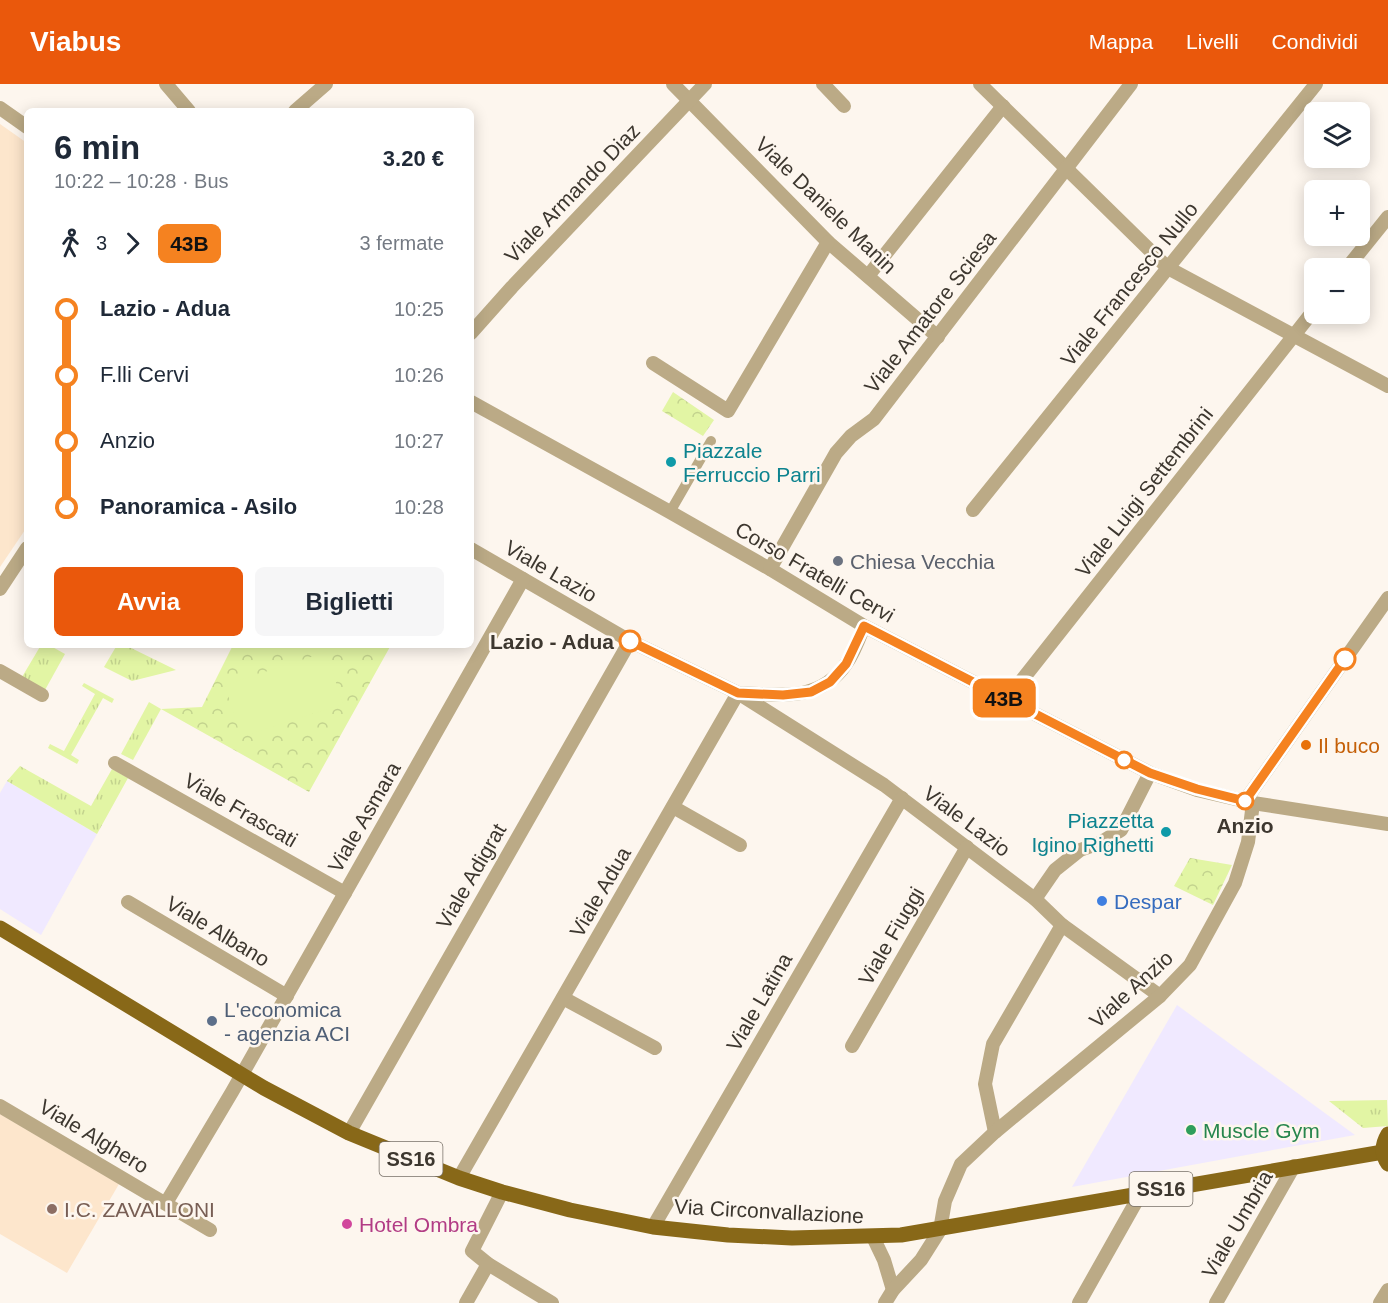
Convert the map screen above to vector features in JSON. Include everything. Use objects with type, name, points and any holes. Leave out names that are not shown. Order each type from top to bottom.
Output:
[{"type":"main road","name":"Via Circonvallazione","points":[[0,928],[242,1075],[316,1117],[350,1133],[459,1178],[502,1192],[570,1210],[653,1227],[749,1236],[873,1237],[940,1230],[1294,1166],[1385,1158]]},
{"type":"main road","points":[[1385,1158],[1384,1143],[1388,1134]]},
{"type":"street","points":[[166,84],[186,108]]},
{"type":"street","name":"Viale Daniele Manin","points":[[673,84],[828,242],[938,337]]},
{"type":"street","name":"Viale Armando Diaz","points":[[474,330],[705,84]]},
{"type":"street","points":[[823,84],[844,106]]},
{"type":"street","points":[[980,84],[1168,268],[1388,386]]},
{"type":"street","name":"Viale Amatore Sciesa","points":[[770,569],[836,453],[851,436],[874,420],[1131,84]]},
{"type":"street","name":"Viale Francesco Nullo","points":[[973,510],[1316,84]]},
{"type":"street","points":[[298,108],[318,87]]},
{"type":"street","points":[[868,276],[1003,106]]},
{"type":"street","points":[[0,108],[24,125]]},
{"type":"street","points":[[1355,258],[1388,217]]},
{"type":"street","points":[[653,363],[728,411],[828,242]]},
{"type":"street","name":"Viale Luigi Settembrini","points":[[1007,699],[1304,323]]},
{"type":"street","name":"Corso Fratelli Cervi","points":[[474,404],[770,569],[864,626],[1150,773],[1197,789],[1249,802],[1388,824]]},
{"type":"street","points":[[670,512],[711,441]]},
{"type":"street","name":"Viale Lazio","points":[[474,551],[630,641],[738,693],[884,785],[1035,899],[1062,925],[1160,996]]},
{"type":"street","points":[[0,589],[24,553]]},
{"type":"street","name":"Viale Asmara","points":[[242,1075],[523,579]]},
{"type":"street","points":[[1249,802],[1388,598]]},
{"type":"street","name":"Viale Lazio","points":[[738,693],[783,695],[811,692],[830,682],[846,664],[864,626]]},
{"type":"street","name":"Viale Adigrat","points":[[350,1133],[630,641]]},
{"type":"street","points":[[0,671],[42,695]]},
{"type":"street","name":"Viale Adua","points":[[459,1178],[738,693]]},
{"type":"street","name":"Viale Frascati","points":[[116,763],[345,893]]},
{"type":"street","points":[[1035,899],[1055,870],[1080,850],[1100,843],[1121,830],[1150,773]]},
{"type":"street","name":"Viale Latina","points":[[653,1227],[902,798]]},
{"type":"street","name":"Viale Anzio","points":[[940,1230],[945,1200],[961,1164],[994,1132],[1160,996],[1190,965],[1234,883],[1248,842],[1249,802]]},
{"type":"street","points":[[673,807],[740,845]]},
{"type":"street","name":"Viale Fiuggi","points":[[852,1046],[967,847]]},
{"type":"street","name":"Viale Albano","points":[[128,902],[287,996]]},
{"type":"street","points":[[994,1132],[985,1084],[993,1044],[1062,925]]},
{"type":"street","points":[[563,998],[655,1048]]},
{"type":"street","points":[[166,1203],[242,1075]]},
{"type":"street","name":"Viale Alghero","points":[[0,1106],[210,1230]]},
{"type":"street","name":"Viale Umbria","points":[[1216,1303],[1294,1166]]},
{"type":"street","points":[[502,1192],[472,1251],[488,1264],[552,1303]]},
{"type":"street","points":[[1079,1303],[1141,1193]]},
{"type":"street","points":[[885,1303],[893,1290],[921,1260],[940,1230]]},
{"type":"street","points":[[873,1237],[884,1260],[893,1290]]},
{"type":"street","points":[[466,1303],[488,1264]]},
{"type":"street","points":[[1380,1303],[1388,1290]]},
{"type":"shaded area","points":[[0,124],[24,141],[24,531],[0,567]]},
{"type":"shaded area","points":[[7,781],[97,834],[41,935],[0,909],[0,793]]},
{"type":"shaded area","points":[[1177,1005],[1355,1135],[1072,1187]]},
{"type":"shaded area","name":"I.C. ZAVALLONI","points":[[0,1114],[119,1184],[67,1273],[0,1234]]},
{"type":"green space","points":[[673,392],[714,420],[703,436],[662,411]]},
{"type":"green space","points":[[39,648],[54,648],[65,654],[45,690],[22,677]]},
{"type":"green space","points":[[115,648],[131,648],[176,670],[132,681],[104,667]]},
{"type":"green space","points":[[232,648],[389,648],[309,792],[161,709],[202,707]]},
{"type":"green space","points":[[326,652],[343,704],[241,737],[225,685]]},
{"type":"green space","points":[[84,683],[114,699],[112,703],[103,698],[71,755],[79,760],[77,764],[48,748],[50,744],[64,751],[95,694],[82,686]]},
{"type":"green space","points":[[149,702],[161,709],[133,760],[121,754]]},
{"type":"green space","points":[[20,766],[91,806],[112,769],[128,778],[97,834],[7,781]]},
{"type":"green space","points":[[1190,858],[1232,865],[1213,905],[1174,886]]},
{"type":"green space","points":[[1387,1100],[1388,1126],[1363,1128],[1329,1101]]},
{"type":"bus line","name":"43B","points":[[630,641],[738,693],[783,695],[811,692],[830,682],[846,664],[864,626],[1150,773],[1197,789],[1245,801],[1345,659]]},
{"type":"place","name":"Piazzale Ferruccio Parri","points":[[671,462]]},
{"type":"place","name":"Chiesa Vecchia","points":[[838,561]]},
{"type":"place","name":"Lazio - Adua","points":[[630,641]]},
{"type":"place","name":"Il buco","points":[[1306,745]]},
{"type":"place","name":"Anzio","points":[[1245,801]]},
{"type":"place","name":"Piazzetta Igino Righetti","points":[[1166,832]]},
{"type":"place","name":"Despar","points":[[1102,901]]},
{"type":"place","name":"L'economica - agenzia ACI","points":[[212,1021]]},
{"type":"place","name":"Muscle Gym","points":[[1191,1130]]},
{"type":"place","name":"I.C. ZAVALLONI","points":[[52,1209]]},
{"type":"place","name":"Hotel Ombra","points":[[347,1224]]}]
